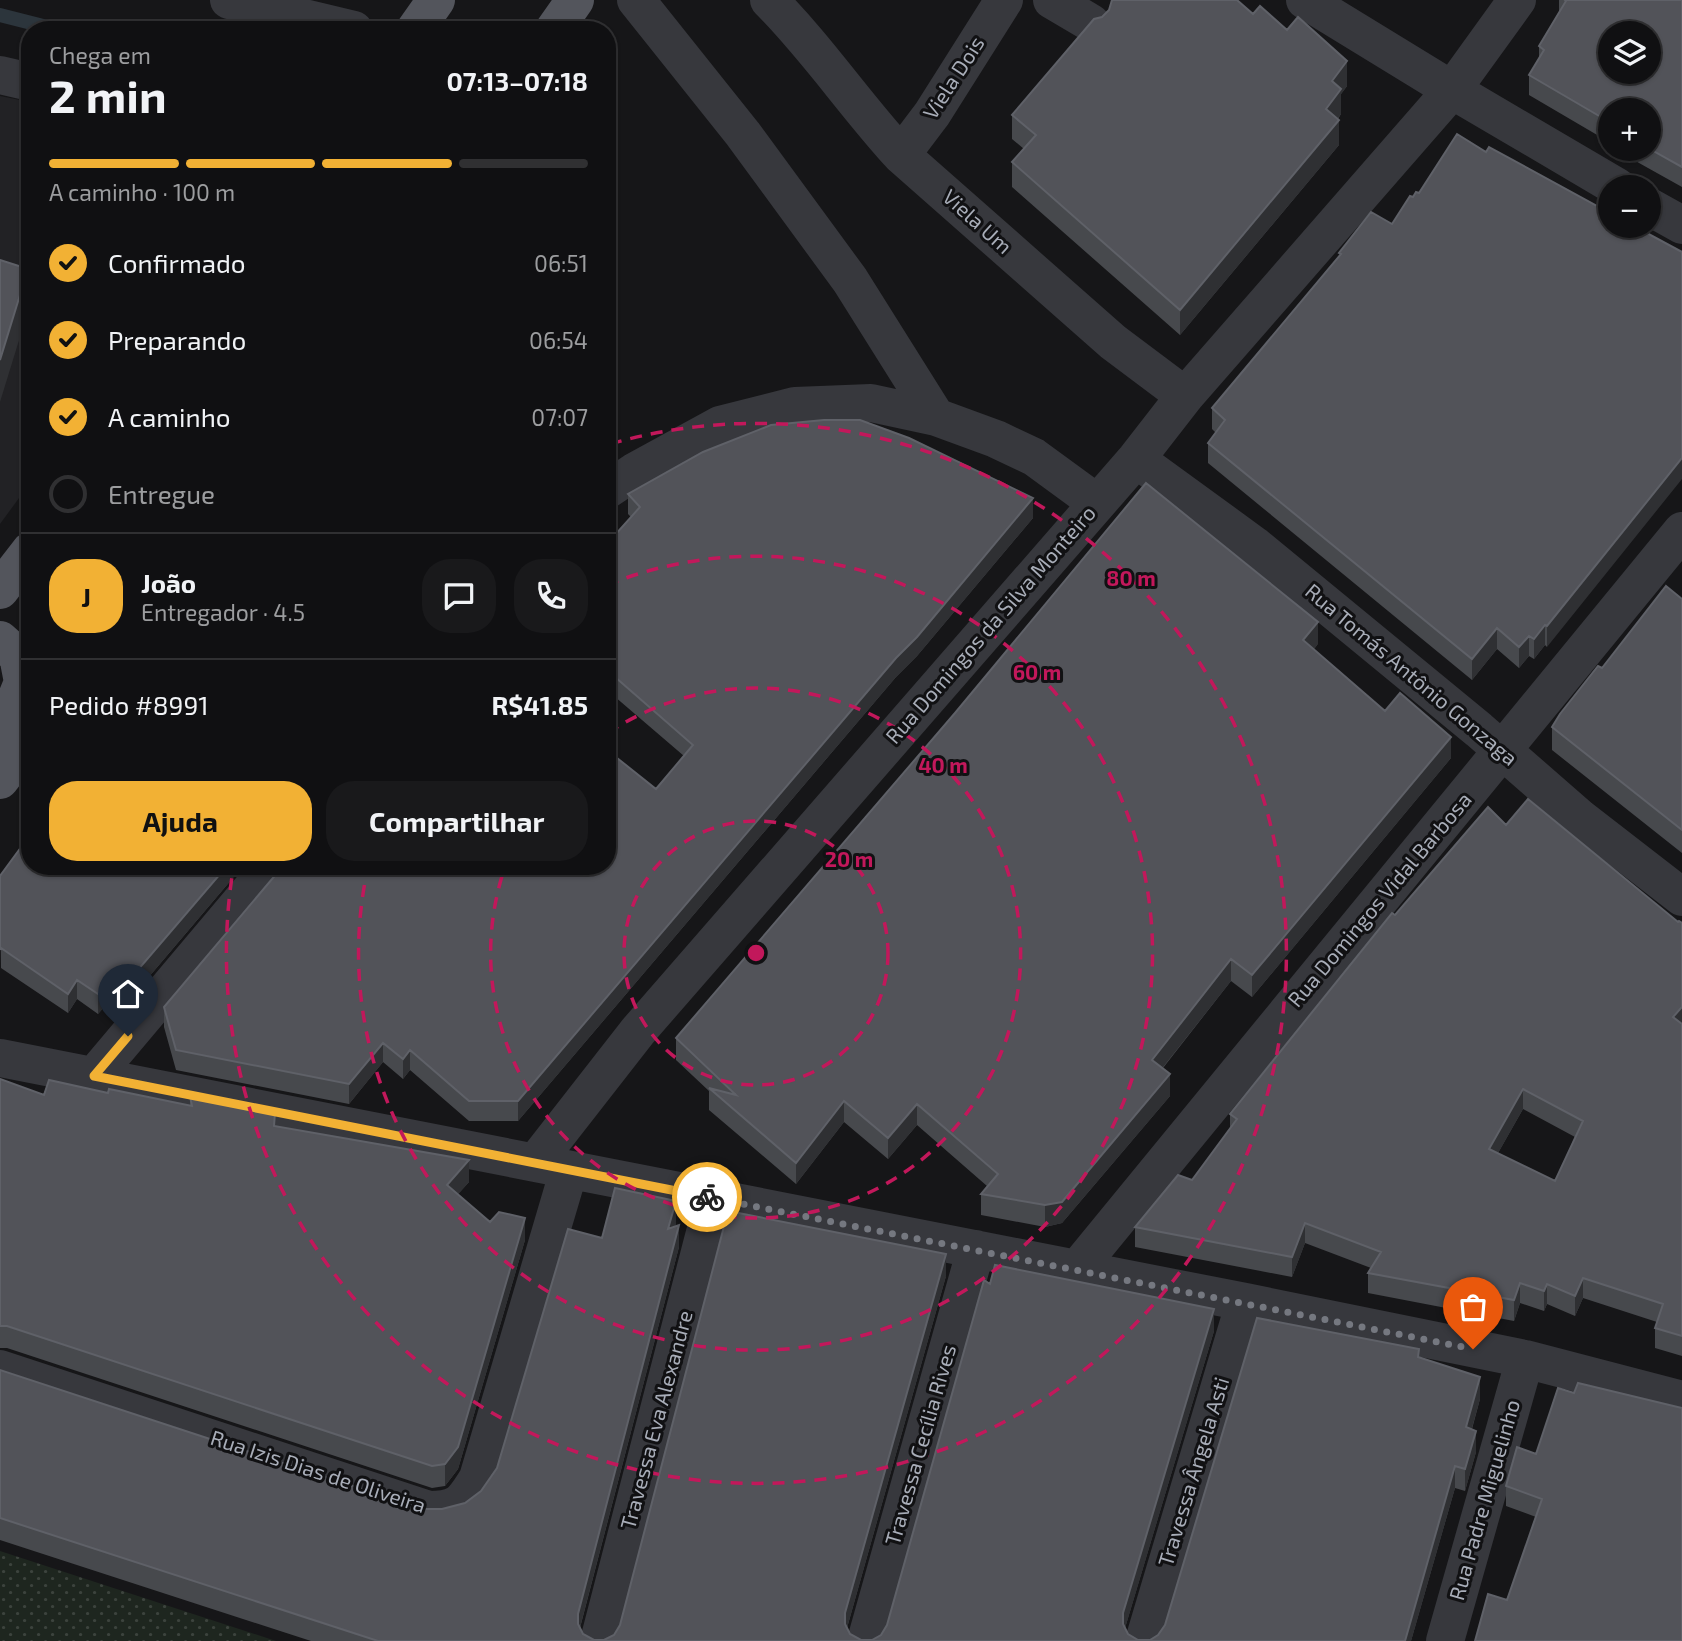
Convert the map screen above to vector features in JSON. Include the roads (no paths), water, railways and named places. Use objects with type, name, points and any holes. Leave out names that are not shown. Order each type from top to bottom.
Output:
[{"type":"main road","points":[[421,21],[436,0]]},
{"type":"main road","points":[[560,21],[575,0]]},
{"type":"main road","points":[[0,590],[21,563]]},
{"type":"main road","points":[[0,640],[18,656],[21,672]]},
{"type":"main road","points":[[0,739],[21,687]]},
{"type":"main road","points":[[0,780],[21,753]]},
{"type":"street","points":[[229,0],[316,21]]},
{"type":"street","points":[[636,0],[743,134],[850,280],[936,417]]},
{"type":"street","name":"Viela Dois","points":[[901,155],[933,114],[1004,0]]},
{"type":"street","points":[[1052,0],[1091,23]]},
{"type":"street","points":[[1305,0],[1598,176]]},
{"type":"street","name":"Rua Domingos da Silva Monteiro","points":[[552,1166],[638,1031],[1136,459],[1185,396],[1451,90],[1517,0]]},
{"type":"street","name":"Viela Um","points":[[790,8],[875,126],[901,155],[1113,342],[1185,396]]},
{"type":"street","points":[[0,75],[21,80]]},
{"type":"street","points":[[1661,213],[1682,225]]},
{"type":"street","points":[[616,485],[720,425],[795,406],[871,403],[936,417],[996,439],[1034,457],[1097,503]]},
{"type":"street","name":"Rua Tomás Antônio Gonzaga","points":[[1136,459],[1254,545],[1580,818],[1678,885]]},
{"type":"street","name":"Rua Domingos Vidal Barbosa","points":[[1077,1269],[1504,752],[1682,531]]},
{"type":"street","points":[[94,1076],[263,875]]},
{"type":"street","points":[[0,1058],[1245,1302],[1524,1359],[1682,1399]]},
{"type":"street","name":"Rua Izis Dias de Oliveira","points":[[0,1369],[429,1510],[447,1510],[463,1501],[478,1478],[552,1166]]},
{"type":"street","name":"Travessa Eva Alexandre","points":[[599,1641],[714,1198]]},
{"type":"street","name":"Travessa Cecília Rives","points":[[866,1641],[976,1250]]},
{"type":"street","name":"Travessa Ângela Asti","points":[[1144,1641],[1245,1302]]},
{"type":"street","name":"Rua Padre Miguelinho","points":[[1445,1641],[1524,1359]]},
{"type":"waterway","points":[[0,15],[24,21]]}]
